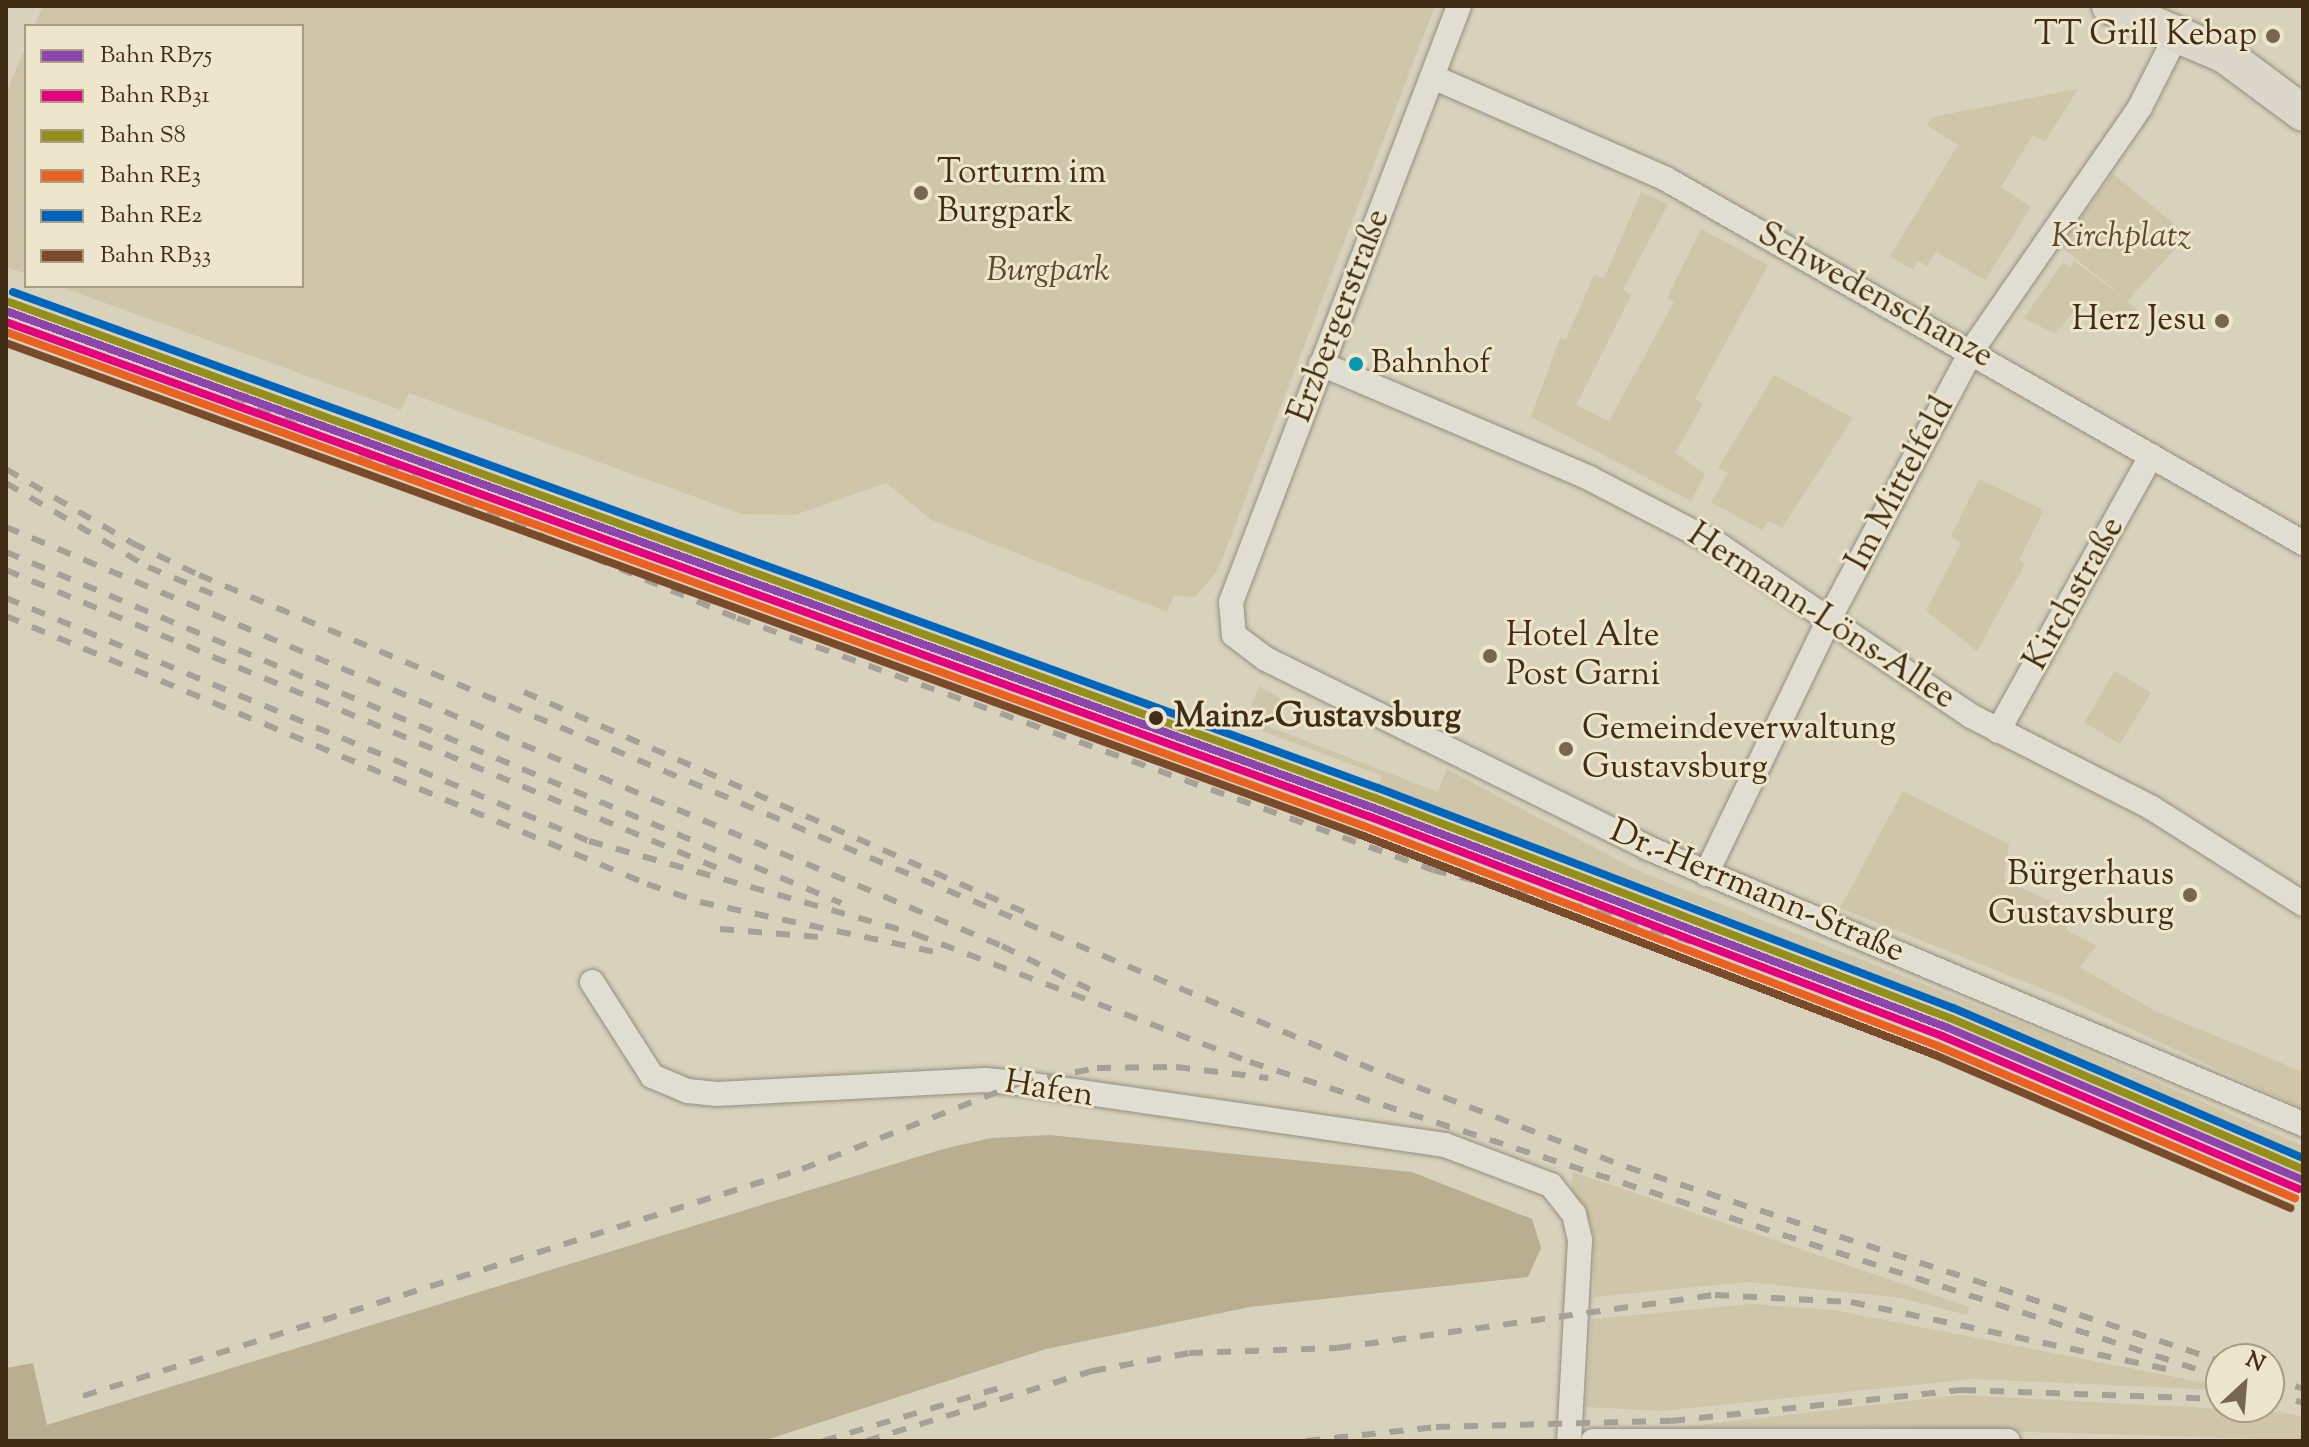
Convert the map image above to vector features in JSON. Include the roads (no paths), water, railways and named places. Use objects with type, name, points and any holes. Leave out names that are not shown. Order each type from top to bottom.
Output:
[{"type":"main road","points":[[2110,6],[2178,32],[2244,67],[2303,113]]},
{"type":"street","name":"Erzbergerstraße","points":[[1230,627],[1231,602],[1459,6]]},
{"type":"street","name":"Im Mittelfeld","points":[[1706,874],[1829,619],[1972,350],[2140,107],[2178,32]]},
{"type":"street","name":"Schwedenschanze","points":[[1433,77],[1666,179],[1972,350],[2303,543]]},
{"type":"street","name":"Hermann-Löns-Allee","points":[[1321,364],[1589,478],[1720,546],[1998,731],[2152,808],[2303,904]]},
{"type":"street","name":"Kirchstraße","points":[[1998,731],[2151,456]]},
{"type":"street","name":"Dr.-Herrmann-Straße","points":[[1230,627],[1241,643],[1266,659],[1583,818],[1706,874],[2303,1124]]},
{"type":"street","name":"Hafen","points":[[592,982],[652,1076],[688,1091],[717,1094],[985,1080],[1020,1083],[1445,1145],[1551,1185],[1574,1214],[1580,1240],[1569,1441]]},
{"type":"street","points":[[1593,1441],[2008,1441]]},
{"type":"railway","points":[[207,384],[542,536],[737,618],[1433,870],[1598,911],[1718,951],[1942,1037],[2303,1191]]},
{"type":"railway","points":[[6,469],[132,543],[199,575],[1391,1077],[1627,1167],[2205,1356]]},
{"type":"railway","points":[[6,483],[148,567],[213,594]]},
{"type":"railway","points":[[6,527],[1002,946],[1091,990]]},
{"type":"railway","points":[[6,552],[841,903]]},
{"type":"railway","points":[[6,570],[722,870]]},
{"type":"railway","points":[[6,598],[589,841],[915,934],[1250,1062],[2205,1372]]},
{"type":"railway","points":[[6,616],[647,884],[700,902],[936,952]]},
{"type":"railway","points":[[524,692],[1031,915]]},
{"type":"railway","points":[[720,929],[819,937]]},
{"type":"railway","points":[[83,1396],[802,1169],[1020,1083],[1097,1068],[1176,1067],[1268,1078]]},
{"type":"railway","points":[[866,1441],[1092,1371],[1189,1353],[1337,1348],[1715,1295],[1851,1302],[2170,1370]]},
{"type":"railway","points":[[2285,1383],[2303,1389]]},
{"type":"railway","points":[[823,1441],[1003,1387]]},
{"type":"railway","points":[[1306,1441],[1436,1427],[1671,1421],[1962,1390],[2205,1398]]},
{"type":"railway","points":[[2285,1398],[2303,1403]]},
{"type":"rail line","name":"RE2","points":[[13,292],[1378,788],[1953,1008],[2303,1158]]},
{"type":"rail line","name":"S8","points":[[9,302],[1375,798],[1950,1018],[2303,1169]]},
{"type":"rail line","name":"RB75","points":[[6,311],[1371,807],[1946,1027],[2303,1180]]},
{"type":"rail line","name":"RB31","points":[[6,322],[1368,816],[1942,1036],[2299,1189]]},
{"type":"rail line","name":"RE3","points":[[6,332],[1364,826],[1938,1046],[2295,1198]]},
{"type":"rail line","name":"RB33","points":[[6,343],[1361,835],[1935,1055],[2291,1208]]},
{"type":"place","name":"TT Grill Kebap","points":[[2273,36]]},
{"type":"place","name":"Torturm im Burgpark","points":[[921,193]]},
{"type":"place","name":"Herz Jesu","points":[[2222,321]]},
{"type":"place","name":"Bahnhof","points":[[1356,364]]},
{"type":"place","name":"Hotel Alte Post Garni","points":[[1490,656]]},
{"type":"place","name":"Mainz-Gustavsburg","points":[[1156,718]]},
{"type":"place","name":"Gemeindeverwaltung Gustavsburg","points":[[1566,749]]},
{"type":"place","name":"Bürgerhaus Gustavsburg","points":[[2190,895]]},
{"type":"park label","name":"Kirchplatz","points":[[2121,238]]},
{"type":"park label","name":"Burgpark","points":[[1048,272]]}]
